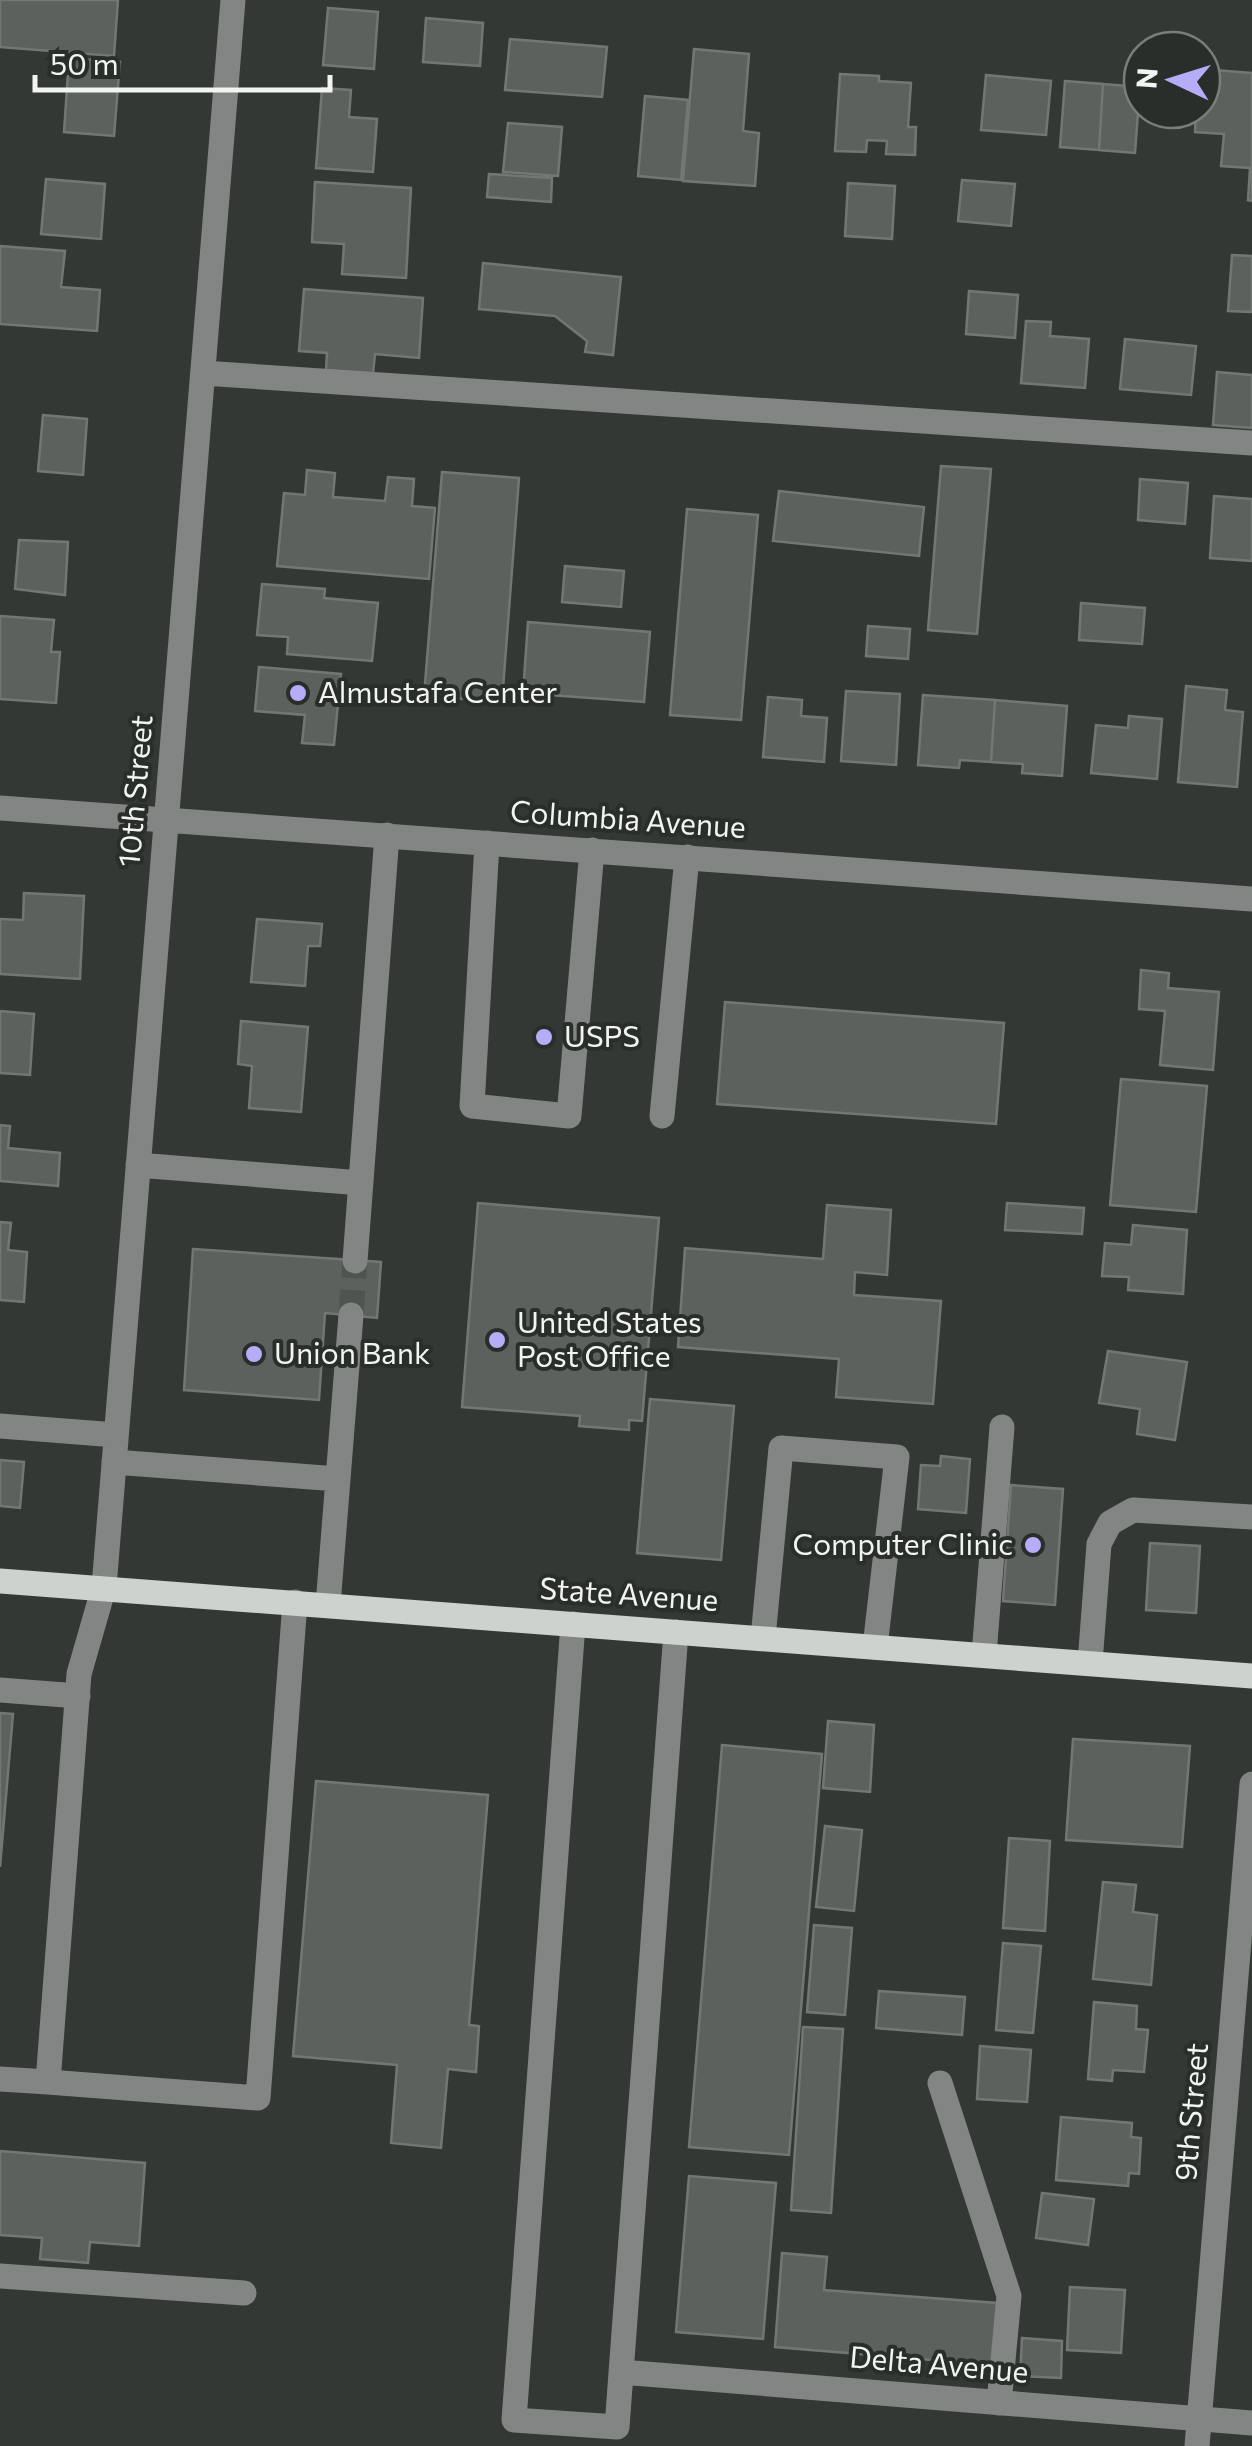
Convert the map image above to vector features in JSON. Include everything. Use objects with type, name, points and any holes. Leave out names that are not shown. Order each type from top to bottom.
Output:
[{"type":"main road","name":"State Avenue","points":[[0,1581],[1252,1676]]},
{"type":"street","name":"10th Street","points":[[48,2082],[79,1674],[104,1587],[233,0]]},
{"type":"street","points":[[203,373],[1252,443]]},
{"type":"street","name":"Columbia Avenue","points":[[0,808],[1252,899]]},
{"type":"street","points":[[355,1261],[387,835]]},
{"type":"street","points":[[487,842],[472,1106],[568,1116],[592,850]]},
{"type":"street","points":[[662,1116],[687,856]]},
{"type":"street","points":[[138,1166],[361,1183]]},
{"type":"street","points":[[328,1605],[351,1315]]},
{"type":"street","points":[[0,1426],[116,1435]]},
{"type":"street","points":[[984,1656],[1002,1427]]},
{"type":"street","points":[[763,1638],[781,1448],[800,1449],[897,1457],[875,1647]]},
{"type":"street","points":[[114,1462],[338,1479]]},
{"type":"street","points":[[1090,1663],[1100,1544],[1110,1523],[1132,1510],[1252,1517]]},
{"type":"street","points":[[0,2079],[258,2098],[295,1602]]},
{"type":"street","points":[[573,1624],[514,2420],[617,2427],[676,1632]]},
{"type":"street","points":[[0,1690],[78,1696]]},
{"type":"street","name":"9th Street","points":[[1197,2446],[1240,2066],[1252,1784]]},
{"type":"street","points":[[940,2083],[1009,2296],[999,2402]]},
{"type":"street","points":[[0,2276],[244,2294]]},
{"type":"street","name":"Delta Avenue","points":[[620,2372],[1252,2423]]},
{"type":"building","points":[[0,0],[118,0],[114,56],[0,47]]},
{"type":"building","points":[[328,8],[378,12],[374,69],[323,65]]},
{"type":"building","points":[[426,18],[483,23],[480,66],[423,62]]},
{"type":"building","points":[[510,39],[607,47],[602,97],[505,90]]},
{"type":"building","points":[[694,49],[749,54],[743,131],[759,133],[755,186],[683,181]]},
{"type":"building","points":[[69,58],[120,62],[114,136],[64,132]]},
{"type":"building","points":[[1222,71],[1252,73],[1252,201],[1248,200],[1250,168],[1221,166],[1224,134],[1195,132],[1222,130]]},
{"type":"building","points":[[840,74],[911,83],[908,127],[916,127],[915,155],[886,154],[887,141],[867,140],[866,152],[835,151]]},
{"type":"building","points":[[986,75],[1051,81],[1046,135],[981,130]]},
{"type":"building","points":[[1065,81],[1103,84],[1099,150],[1060,147]]},
{"type":"building","points":[[1103,84],[1122,86],[1122,130],[1137,130],[1135,153],[1099,150]]},
{"type":"building","points":[[322,88],[351,90],[349,117],[377,119],[373,172],[316,168]]},
{"type":"building","points":[[645,96],[688,100],[681,180],[638,176]]},
{"type":"building","points":[[508,123],[562,127],[558,176],[503,172]]},
{"type":"building","points":[[489,174],[552,178],[551,202],[487,197]]},
{"type":"building","points":[[46,179],[105,184],[101,239],[41,234]]},
{"type":"building","points":[[962,180],[1015,184],[1011,226],[958,221]]},
{"type":"building","points":[[315,182],[411,188],[406,278],[342,274],[344,244],[312,242]]},
{"type":"building","points":[[848,183],[895,186],[892,239],[845,236]]},
{"type":"building","points":[[0,246],[65,251],[61,287],[100,290],[97,331],[0,324]]},
{"type":"building","points":[[1232,255],[1252,256],[1252,312],[1228,311]]},
{"type":"building","points":[[483,263],[621,277],[613,355],[585,352],[587,341],[555,316],[479,309]]},
{"type":"building","points":[[304,289],[423,298],[419,358],[375,354],[373,374],[326,370],[327,353],[299,351]]},
{"type":"building","points":[[969,291],[1018,295],[1015,338],[966,334]]},
{"type":"building","points":[[1026,321],[1051,322],[1050,336],[1089,339],[1085,388],[1021,383]]},
{"type":"building","points":[[1125,339],[1196,346],[1191,395],[1120,389]]},
{"type":"building","points":[[1217,372],[1252,375],[1252,428],[1213,425]]},
{"type":"building","points":[[43,415],[87,419],[83,475],[38,471]]},
{"type":"building","points":[[941,466],[991,469],[977,634],[928,630]]},
{"type":"building","points":[[307,470],[335,473],[333,497],[385,501],[388,477],[414,479],[412,506],[435,508],[429,579],[277,566],[284,493],[305,495]]},
{"type":"building","points":[[442,472],[519,478],[502,702],[424,696]]},
{"type":"building","points":[[1140,479],[1188,483],[1185,524],[1138,520]]},
{"type":"building","points":[[779,491],[924,507],[919,556],[773,541]]},
{"type":"building","points":[[1214,496],[1252,499],[1252,561],[1210,558]]},
{"type":"building","points":[[687,509],[758,515],[741,720],[670,715]]},
{"type":"building","points":[[19,540],[68,542],[65,595],[15,589]]},
{"type":"building","points":[[565,566],[624,571],[621,607],[562,602]]},
{"type":"building","points":[[262,584],[325,589],[324,598],[378,603],[372,661],[287,654],[288,637],[257,635]]},
{"type":"building","points":[[1081,603],[1145,608],[1142,644],[1079,640]]},
{"type":"building","points":[[0,616],[54,620],[51,652],[60,652],[56,703],[0,699]]},
{"type":"building","points":[[528,622],[650,632],[644,702],[523,693]]},
{"type":"building","points":[[868,626],[910,629],[908,659],[866,656]]},
{"type":"building","name":"Almustafa Center","points":[[259,667],[341,674],[334,745],[302,743],[305,715],[255,711]]},
{"type":"building","points":[[1186,686],[1227,690],[1225,710],[1243,712],[1237,787],[1178,782]]},
{"type":"building","points":[[846,691],[900,694],[896,765],[841,761]]},
{"type":"building","points":[[923,695],[995,700],[991,762],[960,760],[959,768],[918,765]]},
{"type":"building","points":[[768,697],[802,700],[801,716],[827,718],[824,762],[763,757]]},
{"type":"building","points":[[995,700],[1067,706],[1062,776],[1022,773],[1023,764],[991,762]]},
{"type":"building","points":[[1129,716],[1162,719],[1157,779],[1091,773],[1096,725],[1128,728]]},
{"type":"building","points":[[24,893],[84,896],[80,979],[0,974],[0,919],[23,920]]},
{"type":"building","points":[[257,919],[322,924],[320,946],[308,946],[305,986],[251,982]]},
{"type":"building","points":[[1141,970],[1169,973],[1168,988],[1219,992],[1213,1070],[1160,1065],[1165,1011],[1139,1009]]},
{"type":"building","points":[[725,1002],[1004,1023],[996,1124],[717,1104]]},
{"type":"building","points":[[0,1011],[34,1014],[30,1075],[0,1073]]},
{"type":"building","points":[[241,1021],[308,1027],[301,1112],[249,1108],[252,1066],[238,1064]]},
{"type":"building","points":[[1121,1079],[1207,1086],[1196,1212],[1110,1205]]},
{"type":"building","points":[[0,1125],[10,1126],[8,1148],[60,1153],[58,1186],[0,1181]]},
{"type":"building","points":[[478,1203],[659,1218],[642,1421],[629,1420],[629,1430],[579,1426],[580,1416],[462,1407]]},
{"type":"building","points":[[1007,1203],[1084,1208],[1082,1234],[1005,1230]]},
{"type":"building","points":[[827,1205],[891,1210],[887,1275],[855,1272],[854,1295],[941,1301],[933,1404],[836,1397],[839,1359],[678,1347],[685,1248],[823,1259]]},
{"type":"building","points":[[0,1222],[11,1223],[8,1250],[27,1252],[24,1302],[0,1300]]},
{"type":"building","points":[[1133,1225],[1187,1230],[1183,1294],[1128,1290],[1129,1277],[1102,1276],[1105,1243],[1131,1245]]},
{"type":"building","name":"Union Bank","points":[[193,1249],[381,1262],[377,1318],[325,1313],[319,1400],[184,1390]]},
{"type":"building","points":[[1108,1351],[1187,1362],[1175,1440],[1137,1434],[1140,1409],[1099,1403]]},
{"type":"building","points":[[650,1399],[734,1406],[721,1560],[637,1553]]},
{"type":"building","points":[[941,1456],[970,1459],[966,1513],[918,1509],[921,1465],[940,1466]]},
{"type":"building","points":[[0,1460],[24,1462],[20,1508],[0,1506]]},
{"type":"building","name":"Computer Clinic","points":[[1011,1485],[1063,1489],[1055,1605],[1003,1601]]},
{"type":"building","points":[[1150,1543],[1200,1546],[1196,1613],[1146,1610]]},
{"type":"building","points":[[0,1713],[13,1714],[0,1867]]},
{"type":"building","points":[[828,1721],[874,1725],[870,1792],[823,1788]]},
{"type":"building","points":[[1073,1739],[1190,1746],[1182,1847],[1066,1840]]},
{"type":"building","points":[[722,1745],[822,1754],[789,2155],[689,2147]]},
{"type":"building","points":[[316,1781],[488,1795],[469,2025],[479,2026],[476,2072],[448,2069],[441,2148],[391,2143],[397,2065],[293,2056]]},
{"type":"building","points":[[825,1826],[862,1830],[854,1911],[816,1907]]},
{"type":"building","points":[[1009,1838],[1050,1841],[1045,1931],[1003,1928]]},
{"type":"building","points":[[1103,1882],[1136,1885],[1133,1912],[1157,1915],[1151,1985],[1093,1979]]},
{"type":"building","points":[[814,1925],[852,1928],[845,2015],[807,2012]]},
{"type":"building","points":[[1003,1943],[1041,1946],[1033,2033],[996,2030]]},
{"type":"building","points":[[879,1991],[965,1997],[962,2035],[876,2028]]},
{"type":"building","points":[[1094,2002],[1137,2006],[1136,2029],[1148,2030],[1144,2072],[1113,2070],[1112,2081],[1088,2079]]},
{"type":"building","points":[[803,2027],[843,2029],[831,2213],[791,2210]]},
{"type":"building","points":[[980,2046],[1031,2050],[1027,2102],[977,2099]]},
{"type":"building","points":[[1061,2117],[1132,2123],[1131,2137],[1141,2138],[1139,2174],[1129,2173],[1128,2186],[1056,2180]]},
{"type":"building","points":[[0,2151],[145,2163],[139,2246],[90,2242],[88,2263],[40,2259],[42,2238],[0,2235]]},
{"type":"building","points":[[689,2176],[776,2183],[763,2339],[676,2332]]},
{"type":"building","points":[[1042,2193],[1094,2199],[1088,2245],[1036,2238]]},
{"type":"building","points":[[782,2253],[827,2257],[824,2290],[997,2303],[992,2365],[775,2347]]},
{"type":"building","points":[[1070,2287],[1125,2290],[1121,2353],[1067,2350]]},
{"type":"building","points":[[1022,2338],[1062,2341],[1061,2378],[1020,2376]]},
{"type":"tunnel","points":[[351,1315],[355,1261]]},
{"type":"place","name":"Almustafa Center","points":[[298,693]]},
{"type":"place","name":"USPS","points":[[544,1037]]},
{"type":"place","name":"United States Post Office","points":[[497,1340]]},
{"type":"place","name":"Union Bank","points":[[254,1354]]},
{"type":"place","name":"Computer Clinic","points":[[1033,1545]]}]
